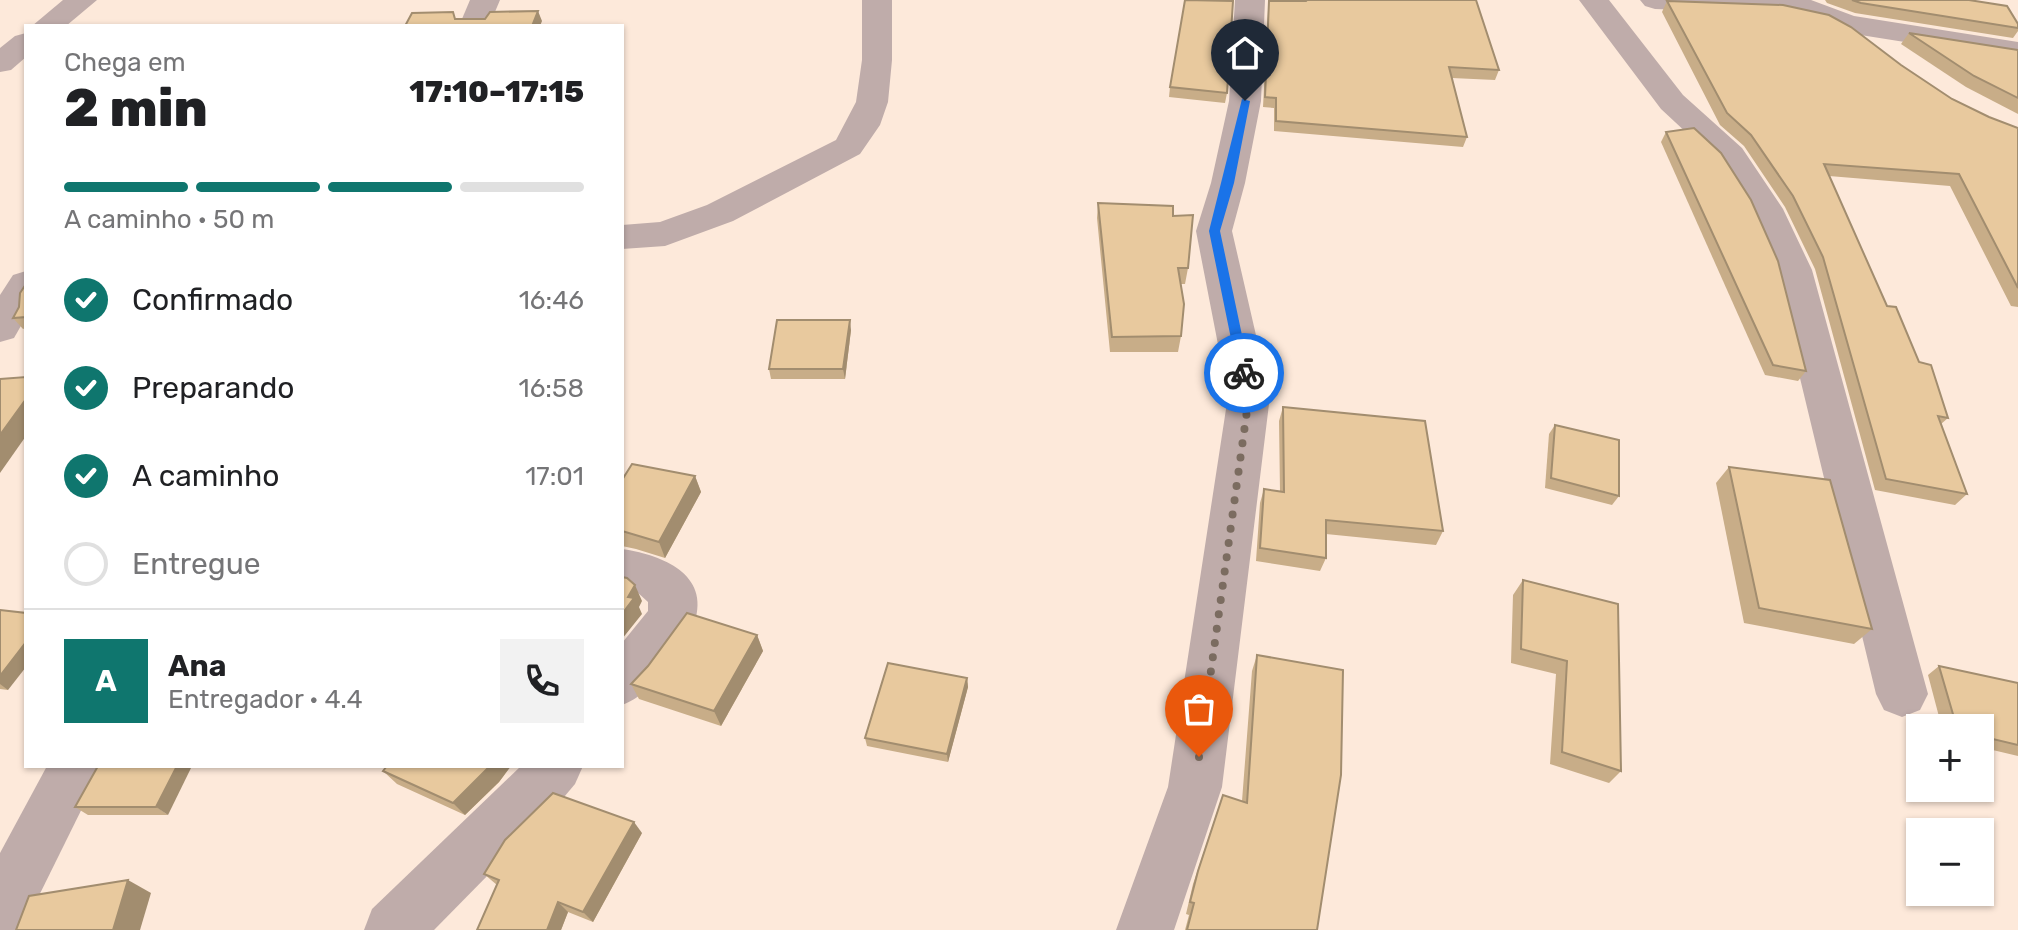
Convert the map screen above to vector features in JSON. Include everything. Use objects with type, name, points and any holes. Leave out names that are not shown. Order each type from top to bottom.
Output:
[{"type":"street","points":[[50,24],[82,0]]},
{"type":"street","points":[[475,24],[485,0]]},
{"type":"street","points":[[624,237],[665,234],[720,213],[848,147],[863,125],[872,102],[877,60],[877,0]]},
{"type":"street","points":[[1145,930],[1195,787],[1249,396],[1214,231],[1228,183],[1245,101],[1250,0]]},
{"type":"street","points":[[1594,0],[1672,102],[1730,155],[1765,209],[1793,270],[1902,694]]},
{"type":"street","points":[[1655,0],[1795,2],[1848,24],[2018,51]]},
{"type":"street","points":[[1848,24],[1899,63]]},
{"type":"street","points":[[0,63],[24,44]]},
{"type":"street","points":[[0,273],[24,276]]},
{"type":"street","points":[[0,328],[24,287]]},
{"type":"street","points":[[624,569],[649,573],[673,595],[672,618],[624,679]]},
{"type":"street","points":[[0,912],[75,768]]},
{"type":"street","points":[[393,930],[554,768]]},
{"type":"building","points":[[1185,0],[1233,1],[1227,93],[1170,87]]},
{"type":"building","points":[[1476,0],[1499,70],[1449,67],[1467,137],[1276,121],[1276,98],[1265,97],[1269,1]]},
{"type":"building","points":[[1852,0],[1969,0],[2007,6],[2018,28],[1861,3]]},
{"type":"building","points":[[1667,1],[1783,5],[1829,15],[1851,27],[1952,99],[2018,128],[2018,288],[1959,174],[1824,164],[1887,306],[1896,307],[1919,362],[1931,365],[1948,418],[1938,416],[1967,494],[1886,479],[1823,257],[1793,196],[1751,135],[1727,113]]},
{"type":"building","points":[[538,11],[533,24],[406,24],[412,13],[453,12],[455,19],[485,19],[490,12]]},
{"type":"building","points":[[1909,33],[2018,50],[2018,98],[1974,76]]},
{"type":"building","points":[[1694,128],[1721,153],[1751,200],[1778,261],[1806,371],[1773,365],[1666,132]]},
{"type":"building","points":[[1098,203],[1173,206],[1173,216],[1193,215],[1188,268],[1178,268],[1184,304],[1181,336],[1112,337]]},
{"type":"building","points":[[24,287],[24,317],[13,318],[19,307],[20,293]]},
{"type":"building","points":[[777,320],[850,320],[843,369],[769,369]]},
{"type":"building","points":[[24,377],[24,402],[0,435],[0,379]]},
{"type":"building","points":[[1283,407],[1425,421],[1443,531],[1326,520],[1326,558],[1260,548],[1264,489],[1284,492]]},
{"type":"building","points":[[1555,425],[1619,440],[1619,496],[1551,478]]},
{"type":"building","points":[[632,464],[695,476],[659,542],[624,532],[624,477]]},
{"type":"building","points":[[1729,467],[1830,480],[1872,629],[1759,608]]},
{"type":"building","points":[[624,577],[635,585],[628,597],[634,598],[624,611]]},
{"type":"building","points":[[1523,580],[1618,604],[1621,771],[1562,752],[1567,661],[1521,649]]},
{"type":"building","points":[[0,610],[24,613],[24,645],[0,676]]},
{"type":"building","points":[[687,613],[757,635],[714,711],[631,684]]},
{"type":"building","points":[[1257,655],[1343,670],[1341,775],[1317,930],[1187,930],[1198,871],[1223,795],[1247,803]]},
{"type":"building","points":[[888,663],[967,678],[947,754],[865,738]]},
{"type":"building","points":[[1939,666],[2018,683],[2018,745],[1994,739],[1994,714],[1953,714]]},
{"type":"building","points":[[97,768],[176,768],[156,807],[75,807]]},
{"type":"building","points":[[385,768],[488,768],[453,803],[383,771]]},
{"type":"building","points":[[553,793],[634,822],[583,912],[558,902],[547,930],[477,930],[499,880],[484,874],[505,840]]},
{"type":"building","points":[[128,880],[113,930],[16,930],[29,896]]},
{"type":"way so far","points":[[1199,757],[1249,396],[1244,373]]},
{"type":"route","points":[[1244,373],[1214,231],[1228,183],[1245,101]]}]
